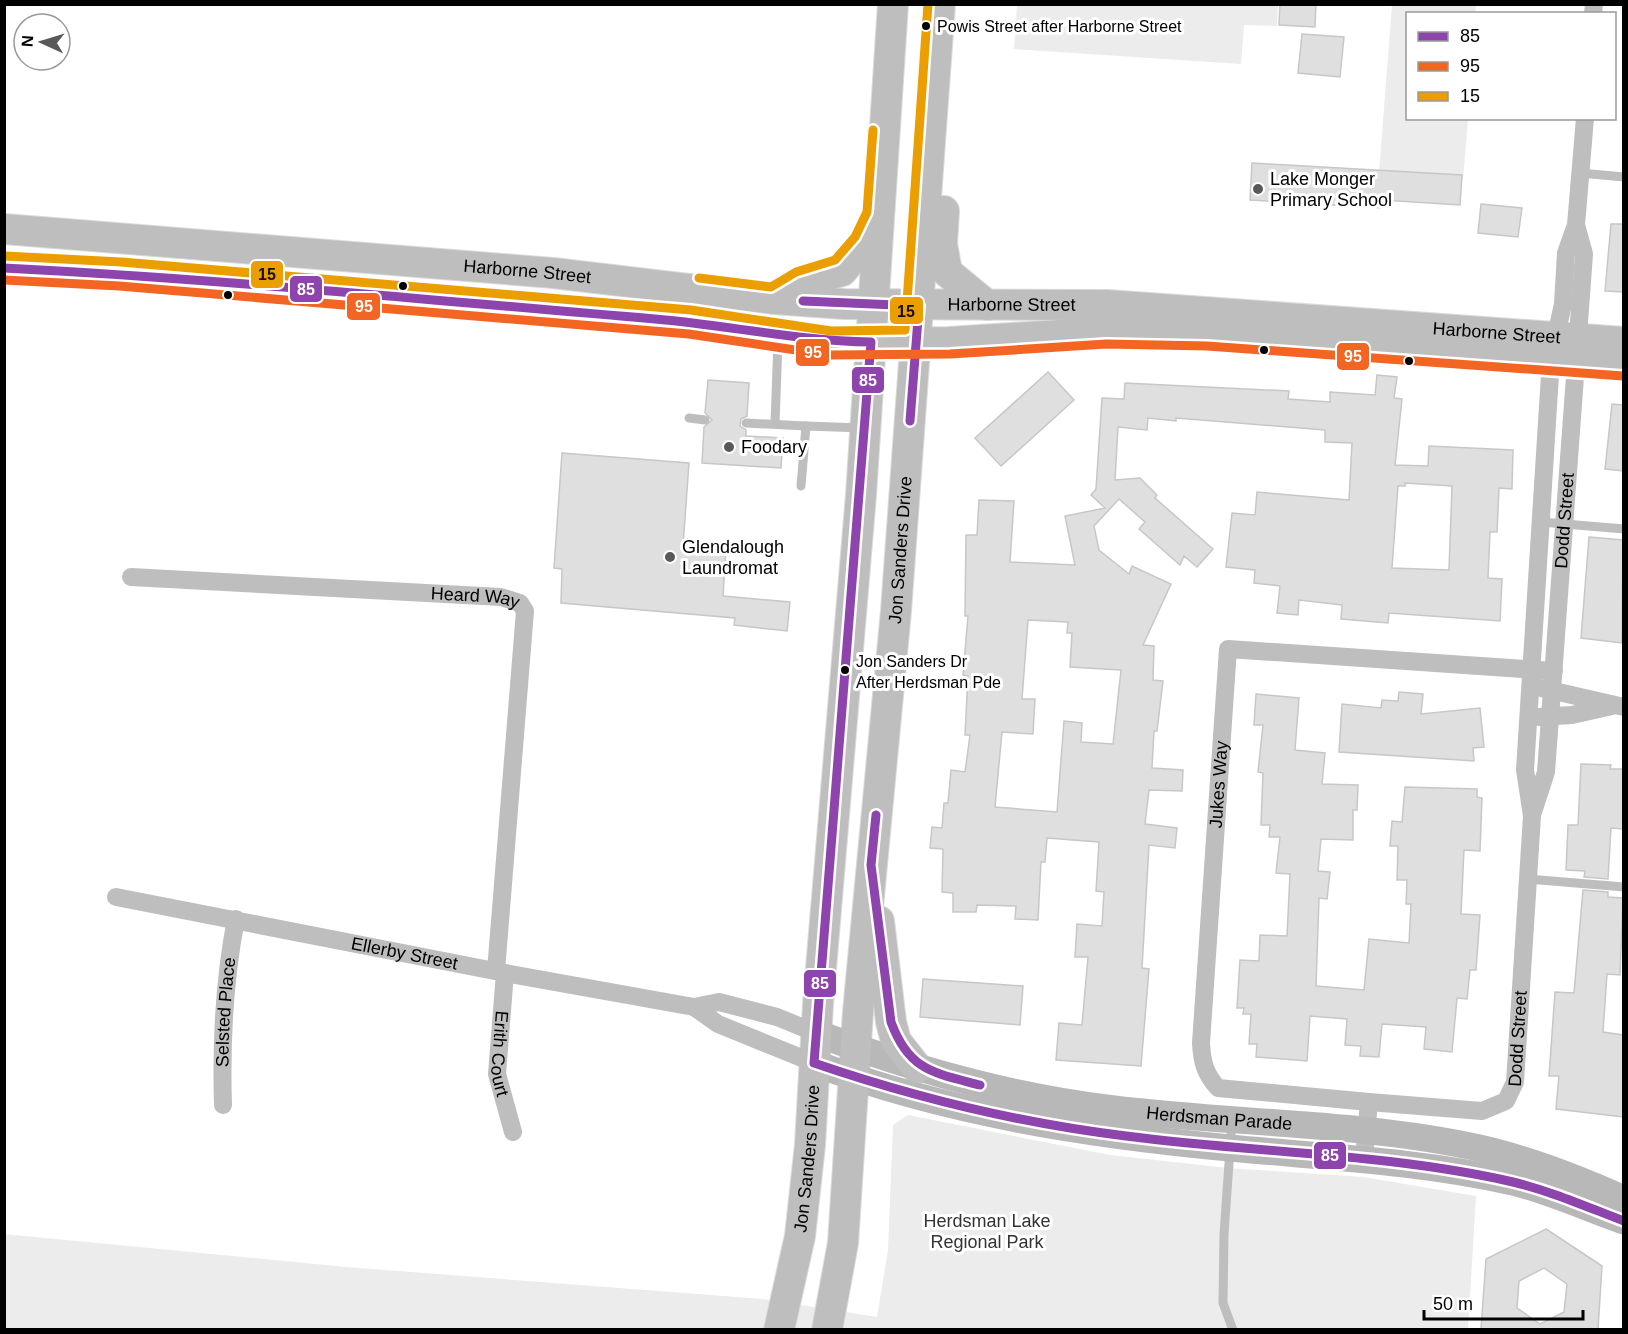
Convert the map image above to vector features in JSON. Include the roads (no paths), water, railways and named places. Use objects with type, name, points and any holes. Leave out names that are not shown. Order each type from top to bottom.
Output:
[{"type":"main road","name":"Jon Sanders Drive","points":[[779,1329],[800,1236],[810,1145],[816,1033],[865,428],[893,4]]},
{"type":"main road","name":"Jon Sanders Drive","points":[[826,1323],[843,1243],[871,865],[896,611],[940,4]]},
{"type":"main road","points":[[929,156],[944,204],[942,244],[947,272],[987,306]]},
{"type":"main road","points":[[774,299],[800,283],[842,271],[865,244],[879,215]]},
{"type":"main road","name":"Harborne Street","points":[[4,229],[553,273],[774,299],[919,306],[1107,305],[1565,348],[1623,364]]},
{"type":"main road","name":"Harborne Street","points":[[4,268],[120,273],[690,321],[830,343],[916,342],[1106,332],[1565,348],[1623,342]]},
{"type":"main road","points":[[871,865],[891,1022],[897,1041],[917,1068]]},
{"type":"main road","name":"Herdsman Parade","points":[[816,1033],[917,1068],[1004,1091],[1060,1101],[1232,1121],[1365,1145],[1514,1183],[1623,1221]]},
{"type":"main road","name":"Herdsman Parade","points":[[814,1063],[855,1078],[998,1115],[1057,1127],[1230,1148],[1365,1145],[1479,1148],[1580,1179],[1623,1199]]},
{"type":"street","name":"Dodd Street","points":[[1532,816],[1546,772],[1553,680],[1564,524],[1563,304],[1566,253],[1576,225],[1584,120]]},
{"type":"street","name":"Dodd Street","points":[[1369,1102],[1482,1111],[1506,1101],[1515,1082],[1532,816],[1525,770],[1541,522],[1565,348]]},
{"type":"street","name":"Heard Way","points":[[131,577],[501,597],[520,603],[525,611],[501,972]]},
{"type":"street","name":"Jukes Way","points":[[1369,1102],[1218,1088],[1208,1077],[1202,1062],[1201,1043],[1228,649],[1553,680],[1618,706]]},
{"type":"street","points":[[1528,716],[1550,718],[1618,706]]},
{"type":"street","name":"Ellerby Street","points":[[116,897],[694,1007],[719,1002],[777,1017],[816,1033]]},
{"type":"street","name":"Selsted Place","points":[[224,1105],[223,1012],[227,964],[236,919]]},
{"type":"street","name":"Erith Court","points":[[501,972],[497,1074],[513,1132]]},
{"type":"street","name":"Ellerby Street","points":[[694,1007],[718,1024],[814,1063]]},
{"type":"street","points":[[1365,1145],[1369,1102]]},
{"type":"lane","points":[[1580,173],[1623,177]]},
{"type":"lane","points":[[775,424],[778,335]]},
{"type":"lane","points":[[689,418],[705,420]]},
{"type":"lane","points":[[746,423],[865,428]]},
{"type":"lane","points":[[801,486],[806,426]]},
{"type":"lane","points":[[1541,522],[1623,529]]},
{"type":"lane","points":[[1528,879],[1623,886]]},
{"type":"lane","points":[[1232,1121],[1224,1234],[1223,1303],[1233,1329]]},
{"type":"place","name":"Powis Street after Harborne Street","points":[[926,26]]},
{"type":"place","name":"Lake Monger Primary School","points":[[1258,189]]},
{"type":"place","name":"Foodary","points":[[729,447]]},
{"type":"place","name":"Glendalough Laundromat","points":[[670,557]]},
{"type":"place","name":"Jon Sanders Dr After Herdsman Pde","points":[[845,670]]},
{"type":"park label","name":"Herdsman Lake Regional Park","points":[[987,1231]]}]
